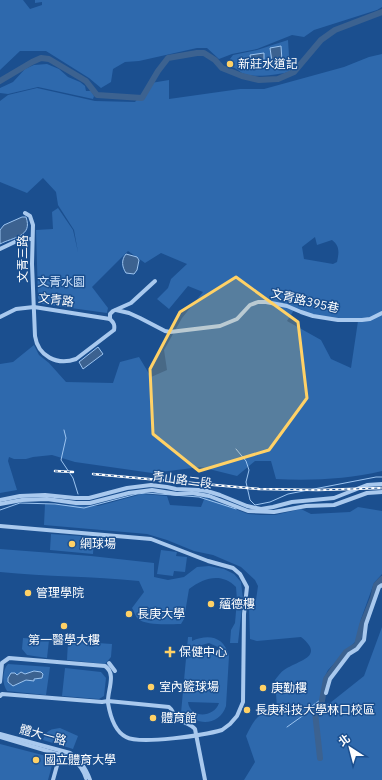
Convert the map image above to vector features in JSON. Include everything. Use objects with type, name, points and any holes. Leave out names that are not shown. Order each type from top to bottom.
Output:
[{"type":"street","name":"文青三路","points":[[25,213],[31,219],[33,225],[32,264],[36,344],[43,354],[59,361],[70,361],[76,359],[114,330],[114,322],[110,319]]},
{"type":"street","points":[[0,248],[21,239],[32,239]]},
{"type":"street","points":[[110,319],[110,314],[113,310],[131,303],[155,281]]},
{"type":"street","name":"文青路395巷","points":[[116,310],[129,313],[165,332],[220,326],[238,319],[250,305],[258,302],[287,306],[314,316],[338,320],[366,319],[382,313]]},
{"type":"street","name":"文青路","points":[[0,317],[16,309],[34,307],[110,319]]},
{"type":"street","name":"青山路二段","points":[[0,500],[20,496],[46,494],[75,498],[89,498],[127,488],[151,485],[176,489],[208,491],[246,506],[259,509],[292,502],[334,498],[367,485],[382,484]]},
{"type":"street","name":"青山路二段","points":[[0,504],[22,500],[47,499],[76,503],[90,503],[129,493],[152,490],[177,494],[186,493],[209,496],[248,511],[274,512],[306,506],[334,504],[368,493],[382,492]]},
{"type":"street","points":[[0,526],[151,539],[208,561],[233,568],[240,574],[247,587],[244,614],[243,702],[237,716],[222,730],[154,740],[137,740],[125,737],[117,729],[112,720],[108,701],[111,675],[109,669],[105,666],[9,658],[2,664],[0,682]]},
{"type":"street","points":[[326,694],[330,679],[349,654],[357,649],[364,640],[366,624],[379,587],[382,585]]},
{"type":"street","points":[[109,663],[114,671]]},
{"type":"street","points":[[0,696],[2,694],[102,702],[108,701],[169,707],[175,716],[195,729],[204,780]]},
{"type":"street","name":"體大一路","points":[[0,734],[61,752]]},
{"type":"street","name":"體大一路","points":[[0,737],[70,753],[78,759],[86,769],[88,780]]},
{"type":"street","points":[[53,780],[61,752]]},
{"type":"highlighted area","points":[[236,277],[298,322],[307,398],[269,450],[199,471],[153,434],[150,369],[180,312]]},
{"type":"green space","points":[[0,0],[23,0],[30,9],[42,5],[42,2],[35,3],[35,0],[382,0],[382,7],[377,10],[314,30],[304,37],[292,35],[257,49],[232,54],[219,59],[207,48],[197,48],[139,61],[125,62],[113,69],[111,82],[101,88],[89,78],[46,51],[20,51],[0,70]]},
{"type":"green space","points":[[288,40],[290,72],[266,76],[253,76],[229,67],[229,63],[231,61],[230,59],[233,55],[257,50]]},
{"type":"green space","name":"文青水園","points":[[382,54],[382,471],[343,478],[289,480],[276,479],[271,461],[255,461],[237,476],[201,467],[152,473],[75,462],[52,455],[26,459],[14,459],[9,457],[8,461],[17,490],[0,493],[0,364],[13,362],[34,345],[39,355],[49,363],[66,382],[113,383],[120,362],[139,357],[151,377],[167,370],[164,350],[182,318],[203,292],[188,286],[169,309],[157,299],[168,288],[171,279],[187,264],[161,253],[145,263],[128,251],[92,287],[108,308],[107,313],[42,304],[38,298],[36,230],[53,229],[52,212],[58,208],[73,230],[78,252],[74,230],[58,205],[56,192],[43,178],[27,193],[0,182],[0,101],[8,95],[37,88],[95,101],[135,102],[151,83],[169,80],[169,99],[240,89],[264,89],[344,67],[369,57]],"holes":[[[315,237],[317,245],[332,240],[335,242],[338,250],[337,262],[333,264],[304,259],[302,247]],[[294,310],[313,317],[358,321],[351,368],[331,359],[321,340],[287,321]]]},
{"type":"green space","points":[[47,64],[59,69],[68,77],[80,82],[85,86],[86,91],[91,91],[94,96],[93,99],[38,87],[8,94],[0,93],[0,88],[13,82],[25,69],[34,65]]},
{"type":"green space","points":[[142,494],[167,496],[170,505],[201,507],[205,497],[248,514],[261,515],[275,515],[301,509],[311,514],[350,512],[358,507],[382,511],[382,574],[374,583],[361,619],[356,641],[328,670],[324,678],[319,705],[330,703],[364,676],[382,627],[382,780],[244,780],[255,762],[246,736],[249,730],[257,718],[265,712],[277,708],[275,680],[277,677],[284,670],[307,657],[310,654],[311,649],[301,637],[257,641],[250,639],[249,607],[256,600],[258,586],[255,580],[241,567],[213,555],[194,551],[147,534],[44,525],[45,504],[98,506]]},
{"type":"green space","name":"網球場","points":[[51,534],[94,537],[93,554],[50,550]]},
{"type":"green space","points":[[0,549],[91,556],[154,563],[154,577],[168,580],[184,577],[197,567],[209,566],[224,569],[234,574],[241,582],[243,599],[238,643],[230,643],[231,630],[235,623],[237,600],[236,587],[224,579],[212,578],[189,589],[184,619],[181,624],[152,624],[138,619],[132,608],[144,592],[139,581],[0,572]]},
{"type":"green space","points":[[161,550],[177,552],[176,556],[187,557],[185,572],[174,571],[173,576],[157,574]]},
{"type":"green space","points":[[188,637],[192,637],[192,641],[209,637],[215,638],[227,649],[229,656],[226,706],[219,717],[208,722],[196,720],[186,712],[181,713]],"holes":[[[209,643],[218,647],[222,654],[191,654],[198,646]],[[188,702],[219,703],[212,712],[208,714],[197,714],[190,708]]]},
{"type":"green space","points":[[23,638],[49,640],[47,658],[27,655],[22,649]]},
{"type":"green space","points":[[68,641],[112,644],[111,657],[105,664],[67,660]]},
{"type":"green space","points":[[8,664],[50,667],[46,695],[7,691],[4,685],[3,677]]},
{"type":"green space","points":[[65,668],[101,672],[106,678],[104,696],[99,699],[62,696]]},
{"type":"green space","points":[[60,728],[78,736],[73,749],[43,740],[49,731]]},
{"type":"green space","name":"國立體育大學","points":[[0,744],[54,758],[48,780],[0,780]]},
{"type":"shaded area","points":[[281,46],[282,61],[272,62],[270,48]]},
{"type":"shaded area","points":[[264,53],[264,61],[251,62],[250,55]]},
{"type":"shaded area","points":[[22,217],[26,217],[27,229],[16,238],[0,244],[0,230],[4,225]]},
{"type":"shaded area","points":[[126,254],[137,257],[139,260],[137,270],[134,274],[126,273],[124,268],[123,261]]},
{"type":"shaded area","points":[[98,347],[103,354],[83,369],[79,362]]},
{"type":"shaded area","points":[[34,671],[41,672],[43,674],[42,678],[34,679],[34,681],[26,680],[13,686],[8,682],[8,678],[11,673],[15,673],[17,675],[21,672],[25,674]]},
{"type":"waterway","points":[[0,81],[41,58],[49,59],[86,81],[97,95],[142,98],[158,71],[168,58],[197,53],[204,53],[215,60],[222,68],[242,76],[259,80],[278,79],[294,72],[321,40],[335,30],[382,12]]},
{"type":"waterway","points":[[64,430],[66,438],[61,460],[73,478],[78,494]]},
{"type":"waterway","points":[[236,449],[246,461],[249,470],[246,482],[250,500],[255,505],[270,502],[288,494],[382,477]]},
{"type":"waterway","points":[[0,510],[20,503],[55,504],[84,508],[146,493],[199,497],[236,509]]},
{"type":"waterway","points":[[320,758],[315,712],[321,706],[326,679],[346,652],[357,645],[362,625],[373,598],[376,585],[382,579]]},
{"type":"waterway","points":[[287,727],[308,712],[312,706],[323,698]]},
{"type":"railway","points":[[55,471],[73,472]]},
{"type":"railway","points":[[93,474],[259,489],[318,490],[382,488]]},
{"type":"place","name":"新莊水道記","points":[[230,64]]},
{"type":"place","name":"網球場","points":[[72,544]]},
{"type":"place","name":"管理學院","points":[[28,593]]},
{"type":"place","name":"蘊德樓","points":[[211,604]]},
{"type":"place","name":"長庚大學","points":[[129,614]]},
{"type":"place","name":"第一醫學大樓","points":[[64,626]]},
{"type":"place","name":"保健中心","points":[[170,652]]},
{"type":"place","name":"室內籃球場","points":[[151,687]]},
{"type":"place","name":"庚勤樓","points":[[263,688]]},
{"type":"place","name":"長庚科技大學林口校區","points":[[247,710]]},
{"type":"place","name":"體育館","points":[[153,718]]},
{"type":"place","name":"國立體育大學","points":[[36,760]]}]
